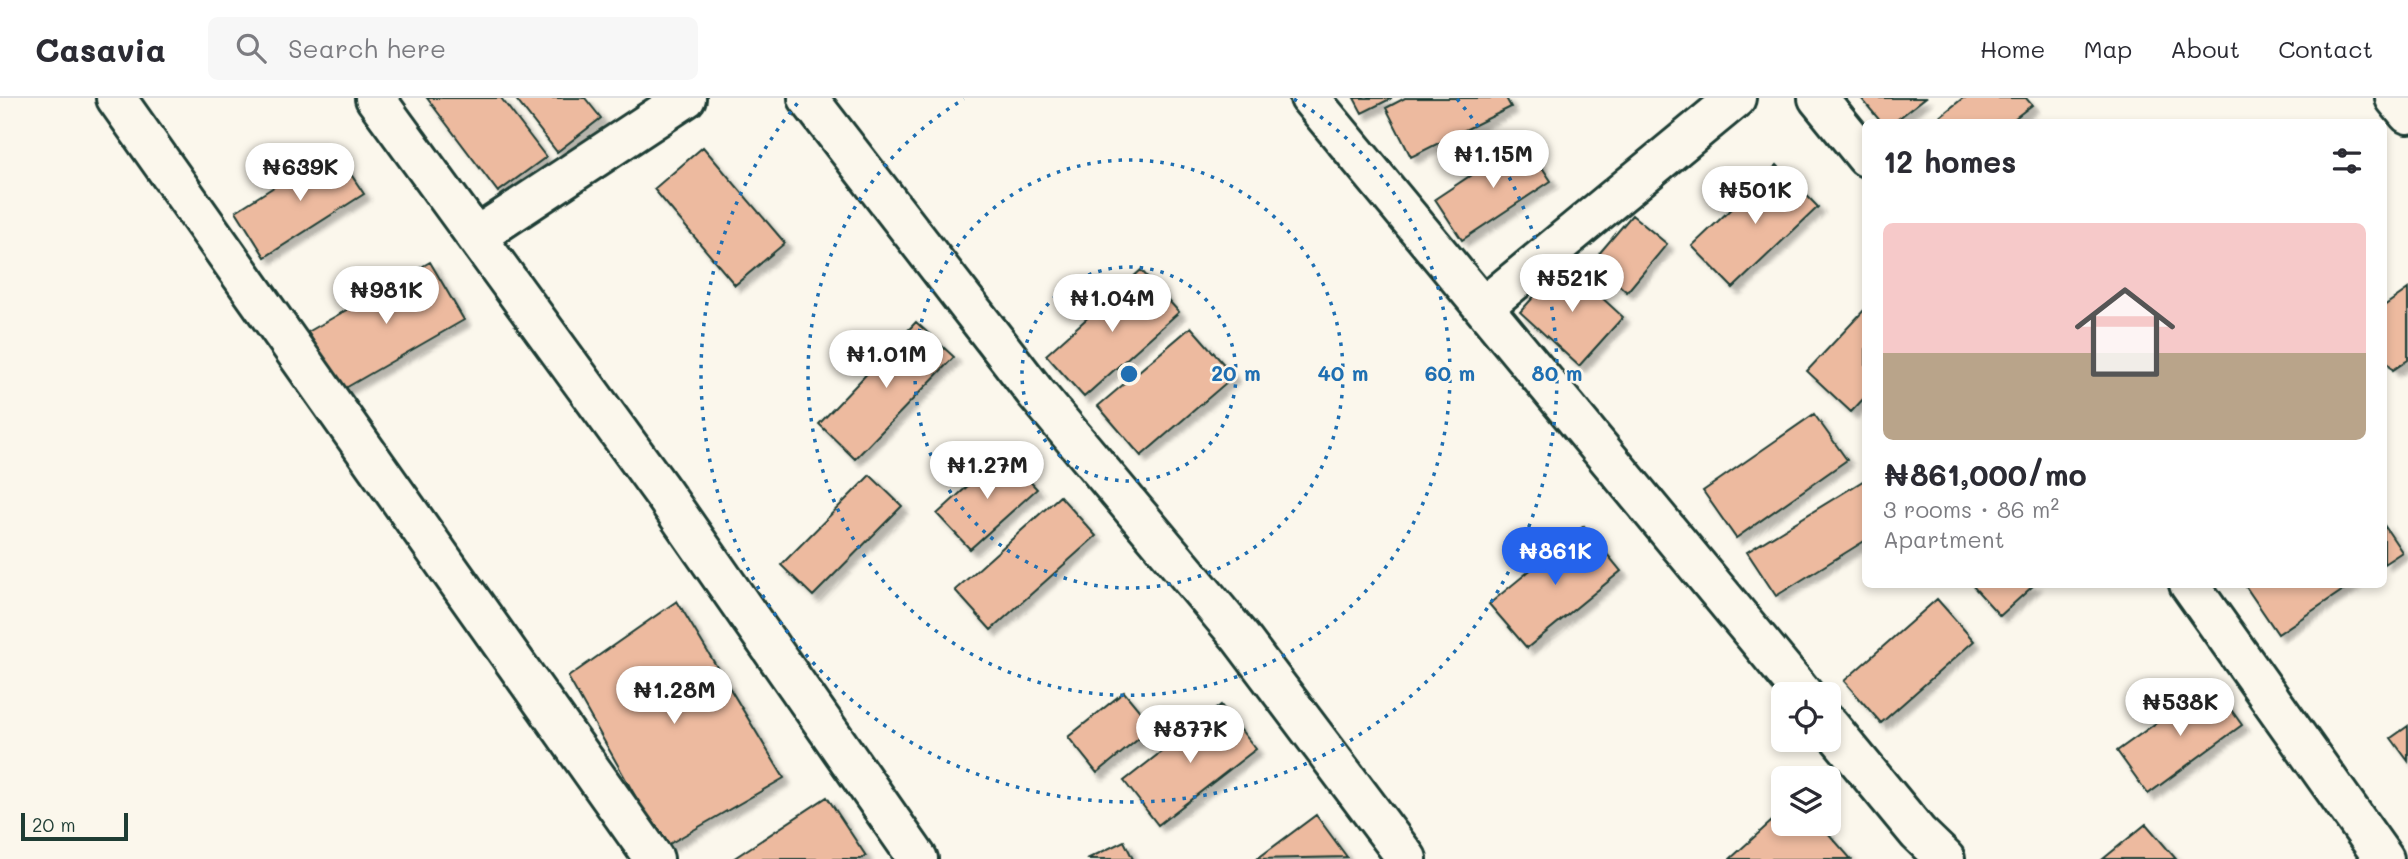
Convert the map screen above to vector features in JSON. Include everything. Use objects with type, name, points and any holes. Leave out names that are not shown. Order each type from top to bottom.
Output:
[{"type":"street","points":[[116,98],[654,859]]},
{"type":"street","points":[[375,98],[663,493],[918,859]]},
{"type":"street","points":[[477,236],[686,98]]},
{"type":"street","points":[[808,98],[1035,392],[1240,637],[1407,859]]},
{"type":"street","points":[[1310,98],[1793,682]]},
{"type":"street","points":[[1483,307],[1736,98]]},
{"type":"street","points":[[1818,98],[1862,152]]},
{"type":"street","points":[[2395,98],[2408,114]]},
{"type":"street","points":[[2192,588],[2384,859]]},
{"type":"street","points":[[1841,739],[1918,832],[1945,859]]},
{"type":"building","points":[[427,98],[501,98],[546,157],[498,192]]},
{"type":"building","points":[[515,98],[585,98],[601,118],[557,152]]},
{"type":"building","points":[[1354,98],[1392,98],[1362,113]]},
{"type":"building","points":[[1405,98],[1506,98],[1511,107],[1411,157],[1386,108]]},
{"type":"building","points":[[1861,98],[1925,98],[1898,119],[1878,119]]},
{"type":"building","points":[[1963,98],[2026,98],[2032,105],[2014,119],[1937,119]]},
{"type":"building","points":[[1524,140],[1551,181],[1462,240],[1435,199]]},
{"type":"building","points":[[703,147],[785,243],[735,285],[654,189]]},
{"type":"building","points":[[334,149],[364,194],[265,257],[236,211]]},
{"type":"building","points":[[1777,165],[1818,207],[1733,288],[1692,246]]},
{"type":"building","points":[[1632,215],[1667,244],[1627,292],[1592,262]]},
{"type":"building","points":[[430,262],[464,320],[342,390],[308,332]]},
{"type":"building","points":[[1564,263],[1623,317],[1579,366],[1520,312]]},
{"type":"building","points":[[1141,270],[1179,312],[1084,397],[1046,355]]},
{"type":"building","points":[[2408,289],[2408,360],[2393,370],[2387,361],[2387,304]]},
{"type":"building","points":[[1862,312],[1862,400],[1851,412],[1807,371]]},
{"type":"building","points":[[916,322],[954,357],[855,459],[819,424]]},
{"type":"building","points":[[1191,327],[1234,376],[1141,456],[1098,406]]},
{"type":"building","points":[[1814,414],[1847,460],[1736,538],[1703,491]]},
{"type":"building","points":[[1004,453],[1037,489],[970,549],[937,514]]},
{"type":"building","points":[[870,475],[902,506],[813,596],[781,565]]},
{"type":"building","points":[[1862,481],[1862,542],[1776,596],[1747,552]]},
{"type":"building","points":[[1060,496],[1096,536],[991,630],[955,590]]},
{"type":"building","points":[[1584,526],[1621,571],[1527,648],[1489,604]]},
{"type":"building","points":[[2387,530],[2402,552],[2387,562]]},
{"type":"building","points":[[1975,588],[2031,588],[2000,616]]},
{"type":"building","points":[[2247,588],[2346,588],[2278,634]]},
{"type":"building","points":[[1937,599],[1974,641],[1881,723],[1844,681]]},
{"type":"building","points":[[677,601],[784,778],[664,847],[568,677]]},
{"type":"building","points":[[2212,683],[2242,725],[2148,794],[2117,751]]},
{"type":"building","points":[[1124,692],[1153,727],[1097,773],[1068,737]]},
{"type":"building","points":[[1221,705],[1256,749],[1158,825],[1124,781]]},
{"type":"building","points":[[2408,726],[2408,761],[2391,738]]},
{"type":"building","points":[[827,797],[866,856],[861,859],[733,859]]},
{"type":"building","points":[[1316,815],[1347,857],[1257,859]]},
{"type":"building","points":[[1771,822],[1771,836],[1831,836],[1851,859],[1730,859]]},
{"type":"building","points":[[2146,824],[2176,859],[2103,859]]},
{"type":"building","points":[[1124,841],[1133,859],[1087,859]]}]
